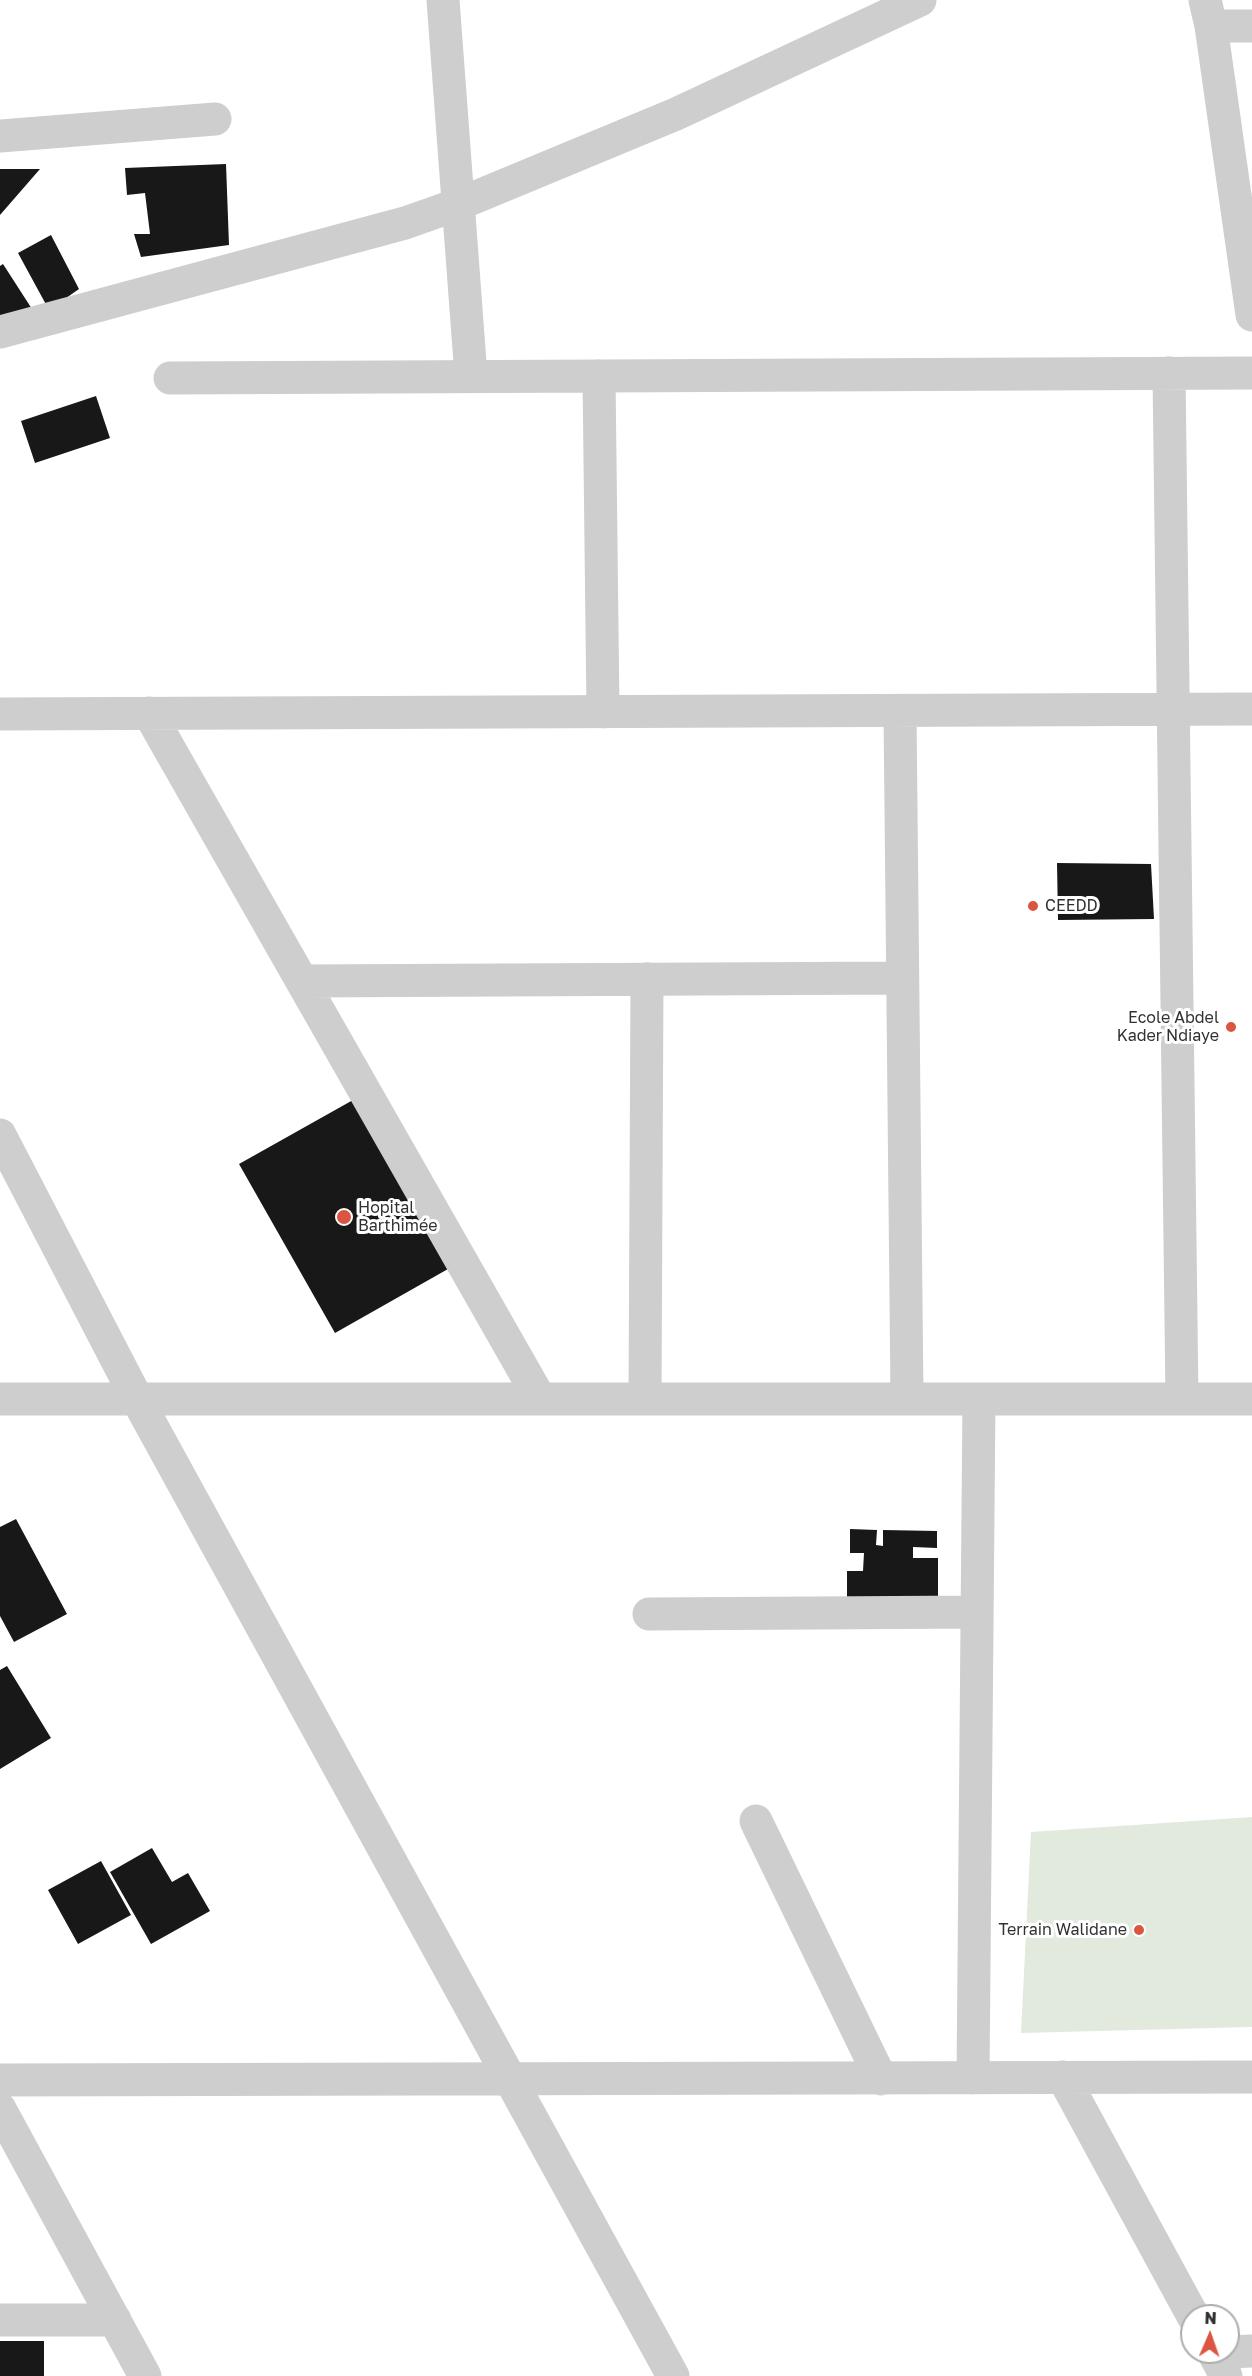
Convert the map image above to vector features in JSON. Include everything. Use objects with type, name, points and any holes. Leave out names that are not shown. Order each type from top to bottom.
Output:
[{"type":"street","points":[[443,0],[471,376]]},
{"type":"street","points":[[0,332],[405,223],[459,204],[676,114],[920,0]]},
{"type":"street","points":[[1252,26],[1208,13],[1252,315]]},
{"type":"street","points":[[0,136],[215,119]]},
{"type":"street","points":[[1169,373],[1182,1399]]},
{"type":"street","points":[[170,378],[1252,373]]},
{"type":"street","points":[[599,376],[603,712]]},
{"type":"street","points":[[0,714],[1252,709]]},
{"type":"street","points":[[900,711],[907,1399]]},
{"type":"street","points":[[150,713],[540,1399]]},
{"type":"street","points":[[303,981],[903,978]]},
{"type":"street","points":[[645,1399],[646,979]]},
{"type":"street","points":[[0,1135],[137,1399],[673,2376]]},
{"type":"street","points":[[0,1399],[1252,1399]]},
{"type":"street","points":[[973,2078],[979,1399]]},
{"type":"street","points":[[649,1614],[977,1612]]},
{"type":"street","points":[[756,1821],[880,2079]]},
{"type":"street","points":[[1063,2077],[1186,2304]]},
{"type":"street","points":[[0,2080],[1252,2077]]},
{"type":"street","points":[[0,2109],[145,2376]]},
{"type":"street","points":[[0,2319],[115,2320]]},
{"type":"shaded area","name":"Terrain Walidane","points":[[1252,1817],[1252,2027],[1021,2033],[1031,1832]]},
{"type":"building","points":[[226,164],[229,245],[141,257],[134,234],[150,234],[145,193],[127,195],[125,168]]},
{"type":"building","points":[[0,169],[40,169],[0,215]]},
{"type":"building","points":[[51,235],[79,289],[49,310],[18,253]]},
{"type":"building","points":[[3,264],[32,309],[0,320],[0,266]]},
{"type":"building","points":[[96,396],[110,438],[35,463],[21,421]]},
{"type":"building","points":[[1057,863],[1151,864],[1154,919],[1058,920]]},
{"type":"building","name":"Hopital Barthimée","points":[[353,1100],[448,1269],[335,1333],[239,1164]]},
{"type":"building","points":[[16,1519],[67,1614],[14,1642],[0,1616],[0,1527]]},
{"type":"building","points":[[850,1529],[877,1530],[876,1545],[883,1546],[883,1530],[937,1531],[937,1548],[913,1547],[913,1558],[938,1558],[938,1599],[847,1598],[847,1571],[863,1571],[864,1553],[850,1553]]},
{"type":"building","points":[[7,1666],[51,1738],[0,1769],[0,1670]]},
{"type":"building","points":[[152,1848],[172,1882],[188,1873],[210,1911],[151,1944],[110,1872]]},
{"type":"building","points":[[101,1861],[131,1915],[78,1944],[48,1890]]},
{"type":"building","points":[[0,2341],[44,2341],[44,2376],[0,2376]]},
{"type":"place","name":"CEEDD","points":[[1033,906]]},
{"type":"place","name":"Ecole Abdel Kader Ndiaye","points":[[1231,1027]]},
{"type":"place","name":"Hopital Barthimée","points":[[344,1217]]},
{"type":"place","name":"Terrain Walidane","points":[[1139,1930]]}]
